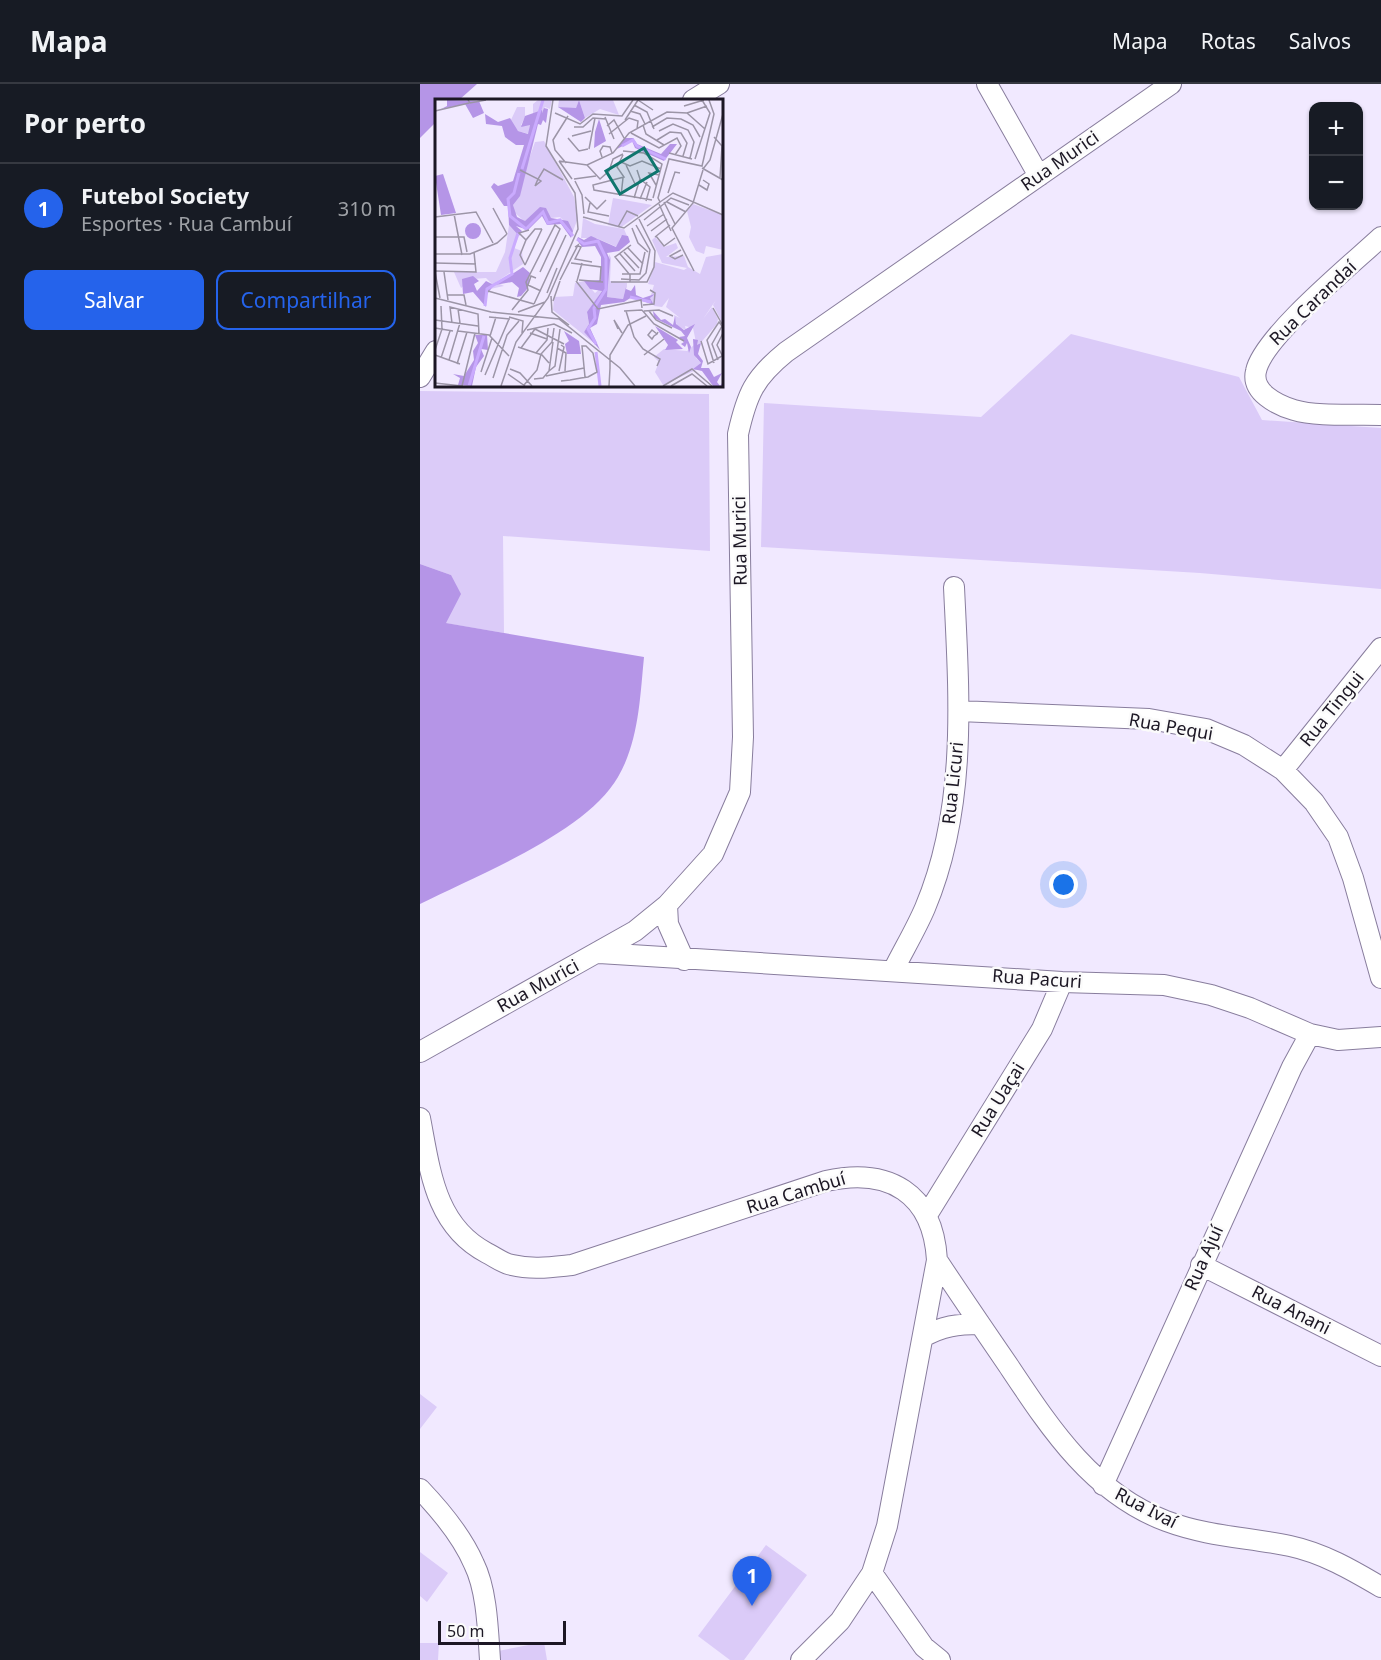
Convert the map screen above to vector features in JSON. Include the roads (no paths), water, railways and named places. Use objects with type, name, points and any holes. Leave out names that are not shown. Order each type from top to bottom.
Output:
[{"type":"street","points":[[695,99],[719,84]]},
{"type":"street","points":[[987,84],[1039,176]]},
{"type":"street","name":"Rua Murici","points":[[420,1052],[635,931],[667,905],[713,854],[740,792],[743,736],[738,434],[745,402],[762,371],[786,351],[1172,84]]},
{"type":"street","name":"Rua Carandaí","points":[[1381,237],[1276,335],[1262,355],[1255,373],[1260,391],[1278,404],[1296,411],[1381,415]]},
{"type":"street","points":[[420,377],[435,353]]},
{"type":"street","name":"Rua Licuri","points":[[894,969],[925,907],[947,837],[957,773],[959,711],[954,587]]},
{"type":"street","name":"Rua Tingui","points":[[1283,770],[1381,648]]},
{"type":"street","name":"Rua Pequi","points":[[959,711],[1149,718],[1206,729],[1244,746],[1283,770],[1314,802],[1338,837],[1353,878],[1381,978]]},
{"type":"street","points":[[667,905],[668,924],[684,960]]},
{"type":"street","name":"Rua Pacuri","points":[[599,953],[684,960],[894,969],[1062,981],[1164,985],[1211,995],[1250,1008],[1310,1034],[1338,1040],[1381,1037]]},
{"type":"street","name":"Rua Uaçai","points":[[927,1215],[1042,1029],[1062,981]]},
{"type":"street","name":"Rua Ajuí","points":[[1102,1485],[1292,1067],[1310,1034]]},
{"type":"street","name":"Rua Cambuí","points":[[420,1118],[432,1178],[443,1212],[459,1234],[479,1249],[510,1265],[535,1268],[573,1265],[826,1181],[853,1176],[879,1179],[908,1194],[927,1215],[935,1235],[937,1260],[887,1526],[872,1573],[840,1621],[801,1660]]},
{"type":"street","name":"Rua Ivaí","points":[[937,1260],[1044,1420],[1075,1459],[1102,1485],[1134,1506],[1164,1521],[1207,1535],[1292,1546],[1334,1560],[1381,1587]]},
{"type":"street","name":"Rua Anani","points":[[1201,1265],[1381,1356]]},
{"type":"street","points":[[923,1337],[955,1324],[980,1324]]},
{"type":"street","points":[[420,1489],[444,1514],[475,1565],[486,1616],[490,1660]]},
{"type":"street","points":[[872,1573],[924,1647],[940,1660]]},
{"type":"place","name":"Futebol Society","points":[[752,1606]]}]
